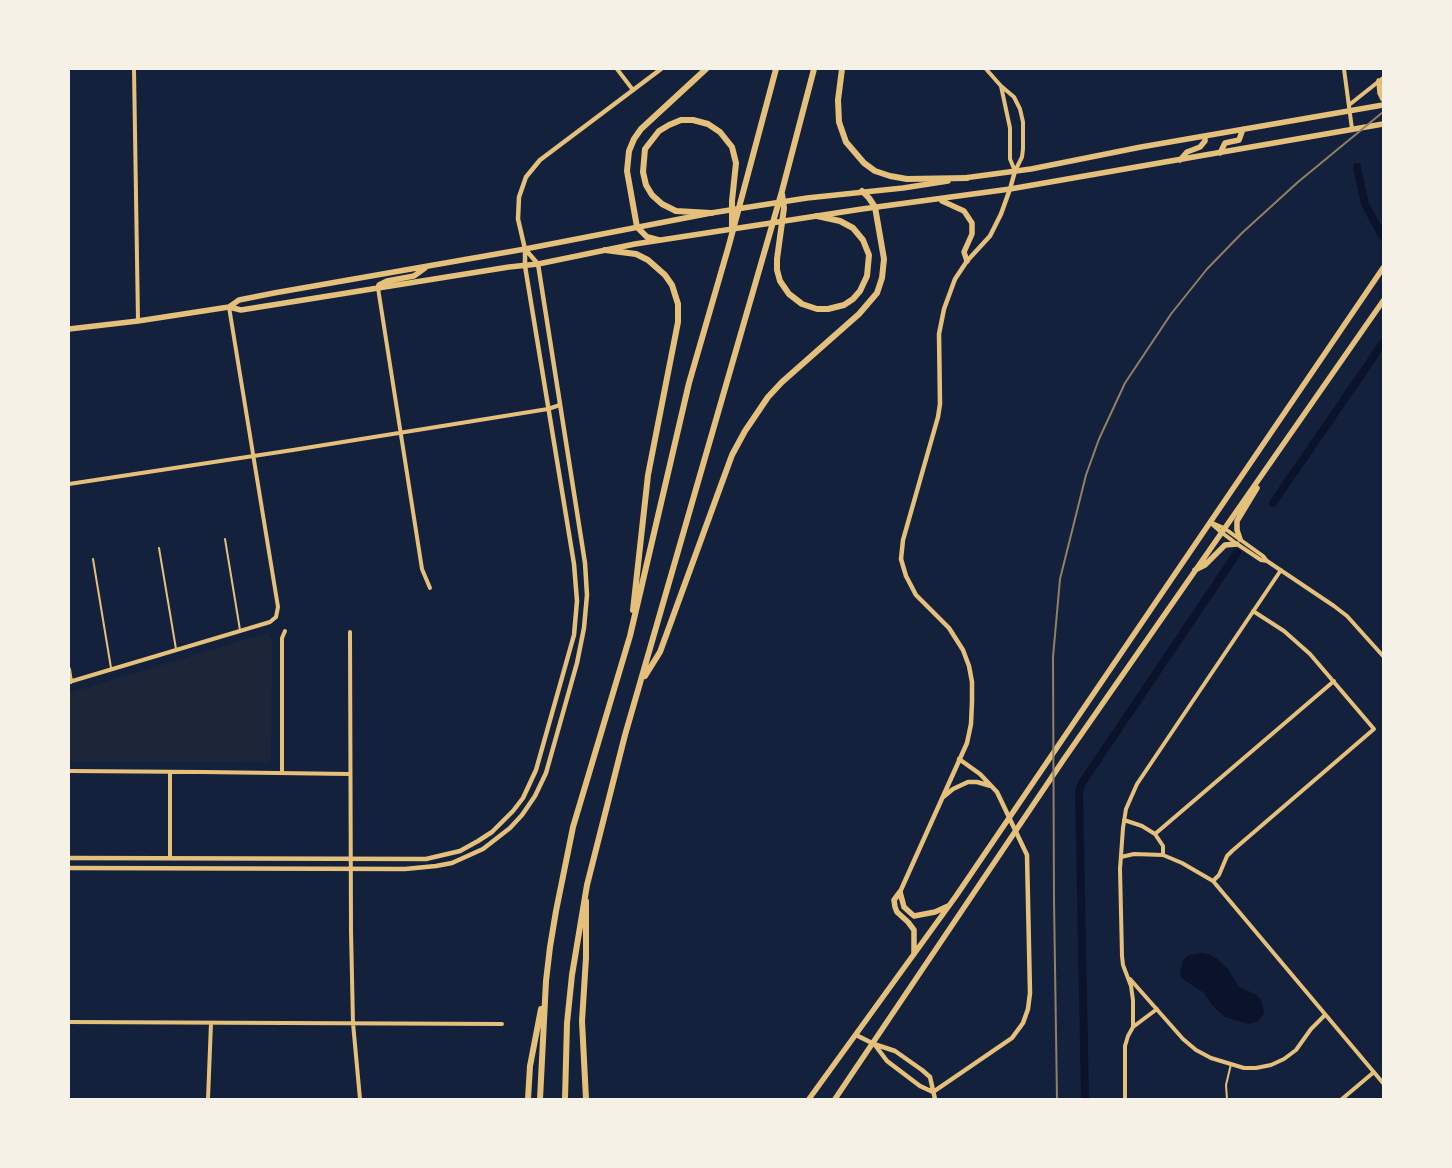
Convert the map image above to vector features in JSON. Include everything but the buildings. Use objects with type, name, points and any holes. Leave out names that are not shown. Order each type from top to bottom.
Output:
[{"type":"highway","points":[[658,240],[647,237],[637,227],[628,171],[629,151],[634,139],[653,116],[706,69]]},
{"type":"highway","points":[[528,1099],[530,1066],[546,981],[556,911],[573,826],[630,636],[689,383],[732,236],[776,69]]},
{"type":"highway","points":[[565,1099],[567,1032],[572,975],[587,885],[640,683],[782,191],[814,69]]},
{"type":"highway","points":[[842,69],[838,100],[839,122],[846,142],[864,164],[875,171],[907,179],[967,178]]},
{"type":"highway","points":[[711,213],[676,211],[662,204],[652,195],[646,185],[642,172],[645,149],[659,131],[669,125],[682,120],[693,120],[708,124],[720,132],[732,147],[736,163],[732,201],[732,236]]},
{"type":"highway","points":[[782,191],[784,208],[777,265],[780,281],[785,290],[797,302],[812,308],[828,309],[839,307],[848,302],[860,291],[867,276],[869,255],[863,240],[853,228],[840,221],[817,216]]},
{"type":"highway","points":[[640,683],[660,652],[732,455],[745,431],[764,402],[782,382],[859,314],[877,293],[882,278],[884,259],[875,207],[862,191]]},
{"type":"highway","points":[[605,250],[636,254],[657,266],[672,285],[676,294],[679,313],[648,475],[630,636]]},
{"type":"highway","points":[[586,1099],[582,1020],[586,958],[587,885]]},
{"type":"highway","points":[[540,1099],[546,981]]},
{"type":"main road","points":[[1381,79],[1380,93],[1383,99]]},
{"type":"main road","points":[[229,307],[239,300],[542,246],[711,213],[807,198],[1017,171],[1349,108],[1383,105]]},
{"type":"main road","points":[[69,330],[229,307],[241,310],[538,264],[658,240],[875,207],[940,200],[1010,189],[1383,124]]},
{"type":"main road","points":[[1220,153],[1224,144],[1239,140],[1244,129]]},
{"type":"main road","points":[[1180,160],[1187,152],[1200,147],[1205,141],[1205,136]]},
{"type":"main road","points":[[940,200],[964,211],[972,223],[972,234],[964,252],[967,261]]},
{"type":"main road","points":[[378,288],[381,284],[414,276],[429,266]]},
{"type":"main road","points":[[809,1099],[950,904],[1383,268]]},
{"type":"main road","points":[[835,1099],[874,1044],[1003,848],[1383,300]]},
{"type":"main road","points":[[1193,572],[1212,558],[1220,548],[1238,542],[1237,522],[1275,456]]},
{"type":"main road","points":[[900,892],[904,907],[914,916],[935,912],[950,904]]},
{"type":"main road","points":[[900,892],[894,900],[895,907],[914,930],[914,954]]},
{"type":"street","points":[[134,69],[138,321]]},
{"type":"street","points":[[617,69],[633,90]]},
{"type":"street","points":[[69,858],[426,859],[460,851],[478,842],[504,822],[523,798],[530,786],[539,761],[570,652],[574,635],[577,601],[574,564],[525,266],[525,249],[521,236],[518,208],[520,192],[526,177],[540,160],[661,69]]},
{"type":"street","points":[[900,892],[967,743],[971,724],[972,682],[969,666],[957,639],[910,586],[901,559],[903,540],[938,417],[940,404],[938,351],[941,321],[952,286],[967,261],[990,236],[1001,214],[1022,157],[1023,122],[1020,109],[1014,97],[986,69]]},
{"type":"street","points":[[1344,69],[1352,129]]},
{"type":"street","points":[[1349,108],[1381,79]]},
{"type":"street","points":[[1002,86],[1010,128],[1010,159],[1017,171]]},
{"type":"street","points":[[69,868],[421,868],[452,863],[468,857],[483,849],[510,828],[522,815],[535,796],[546,773],[577,663],[584,628],[587,595],[585,563],[578,530],[538,264],[525,249]]},
{"type":"street","points":[[378,288],[422,569],[430,588]]},
{"type":"street","points":[[69,668],[70,682],[270,622],[276,617],[278,607],[229,307]]},
{"type":"street","points":[[69,484],[560,406]]},
{"type":"street","points":[[1210,522],[1238,542],[1264,556],[1267,561],[1346,615],[1383,656]]},
{"type":"street","points":[[1125,1099],[1125,1046],[1133,1027],[1133,1000],[1131,986],[1122,958],[1122,857],[1124,820],[1131,796],[1137,784],[1281,570]]},
{"type":"street","points":[[1213,881],[1219,875],[1227,856],[1232,851],[1374,730],[1334,681],[1298,642],[1253,611]]},
{"type":"street","points":[[282,773],[282,638],[285,631]]},
{"type":"street","points":[[350,632],[350,868],[353,1023],[360,1099]]},
{"type":"street","points":[[1155,834],[1334,681]]},
{"type":"street","points":[[933,1092],[1007,1042],[1016,1033],[1023,1023],[1028,1009],[1030,993],[1028,860],[1024,846],[1002,801],[992,786],[980,774],[959,759]]},
{"type":"street","points":[[69,772],[350,774]]},
{"type":"street","points":[[170,772],[170,858]]},
{"type":"street","points":[[941,798],[952,789],[968,782],[992,786]]},
{"type":"street","points":[[1124,820],[1142,826],[1155,834],[1163,846],[1163,855]]},
{"type":"street","points":[[1122,857],[1134,854],[1163,855],[1182,863],[1213,881],[1383,1083]]},
{"type":"street","points":[[1128,976],[1182,1039],[1196,1050],[1211,1058],[1244,1068],[1271,1065],[1284,1059],[1296,1050],[1311,1029],[1325,1015]]},
{"type":"street","points":[[1133,1027],[1157,1009]]},
{"type":"street","points":[[69,1022],[502,1024]]},
{"type":"street","points":[[208,1099],[211,1023]]},
{"type":"street","points":[[856,1035],[895,1051],[922,1070],[930,1077],[935,1099]]},
{"type":"street","points":[[874,1044],[887,1061],[920,1086],[933,1092]]},
{"type":"street","points":[[1342,1099],[1374,1072]]},
{"type":"lane","points":[[225,538],[240,630]]},
{"type":"lane","points":[[159,548],[176,649]]},
{"type":"lane","points":[[93,559],[111,670]]},
{"type":"lane","points":[[1227,1099],[1226,1085],[1231,1064]]},
{"type":"shaded area","points":[[268,633],[272,640],[271,759],[266,762],[69,761],[69,693]]},
{"type":"shaded area","points":[[1202,953],[1211,955],[1219,960],[1228,969],[1239,987],[1255,994],[1261,1000],[1264,1011],[1257,1022],[1248,1024],[1225,1017],[1212,1005],[1204,993],[1181,978],[1180,973],[1183,960],[1189,955]]},
{"type":"waterway","points":[[1357,167],[1365,204],[1383,237]]},
{"type":"waterway","points":[[1273,503],[1383,343]]},
{"type":"waterway","points":[[1085,1099],[1079,791],[1082,783],[1237,553]]},
{"type":"railway","points":[[1057,1099],[1053,657],[1060,579],[1086,475],[1099,439],[1125,383],[1171,314],[1207,269],[1242,233],[1298,182],[1383,112]]}]
